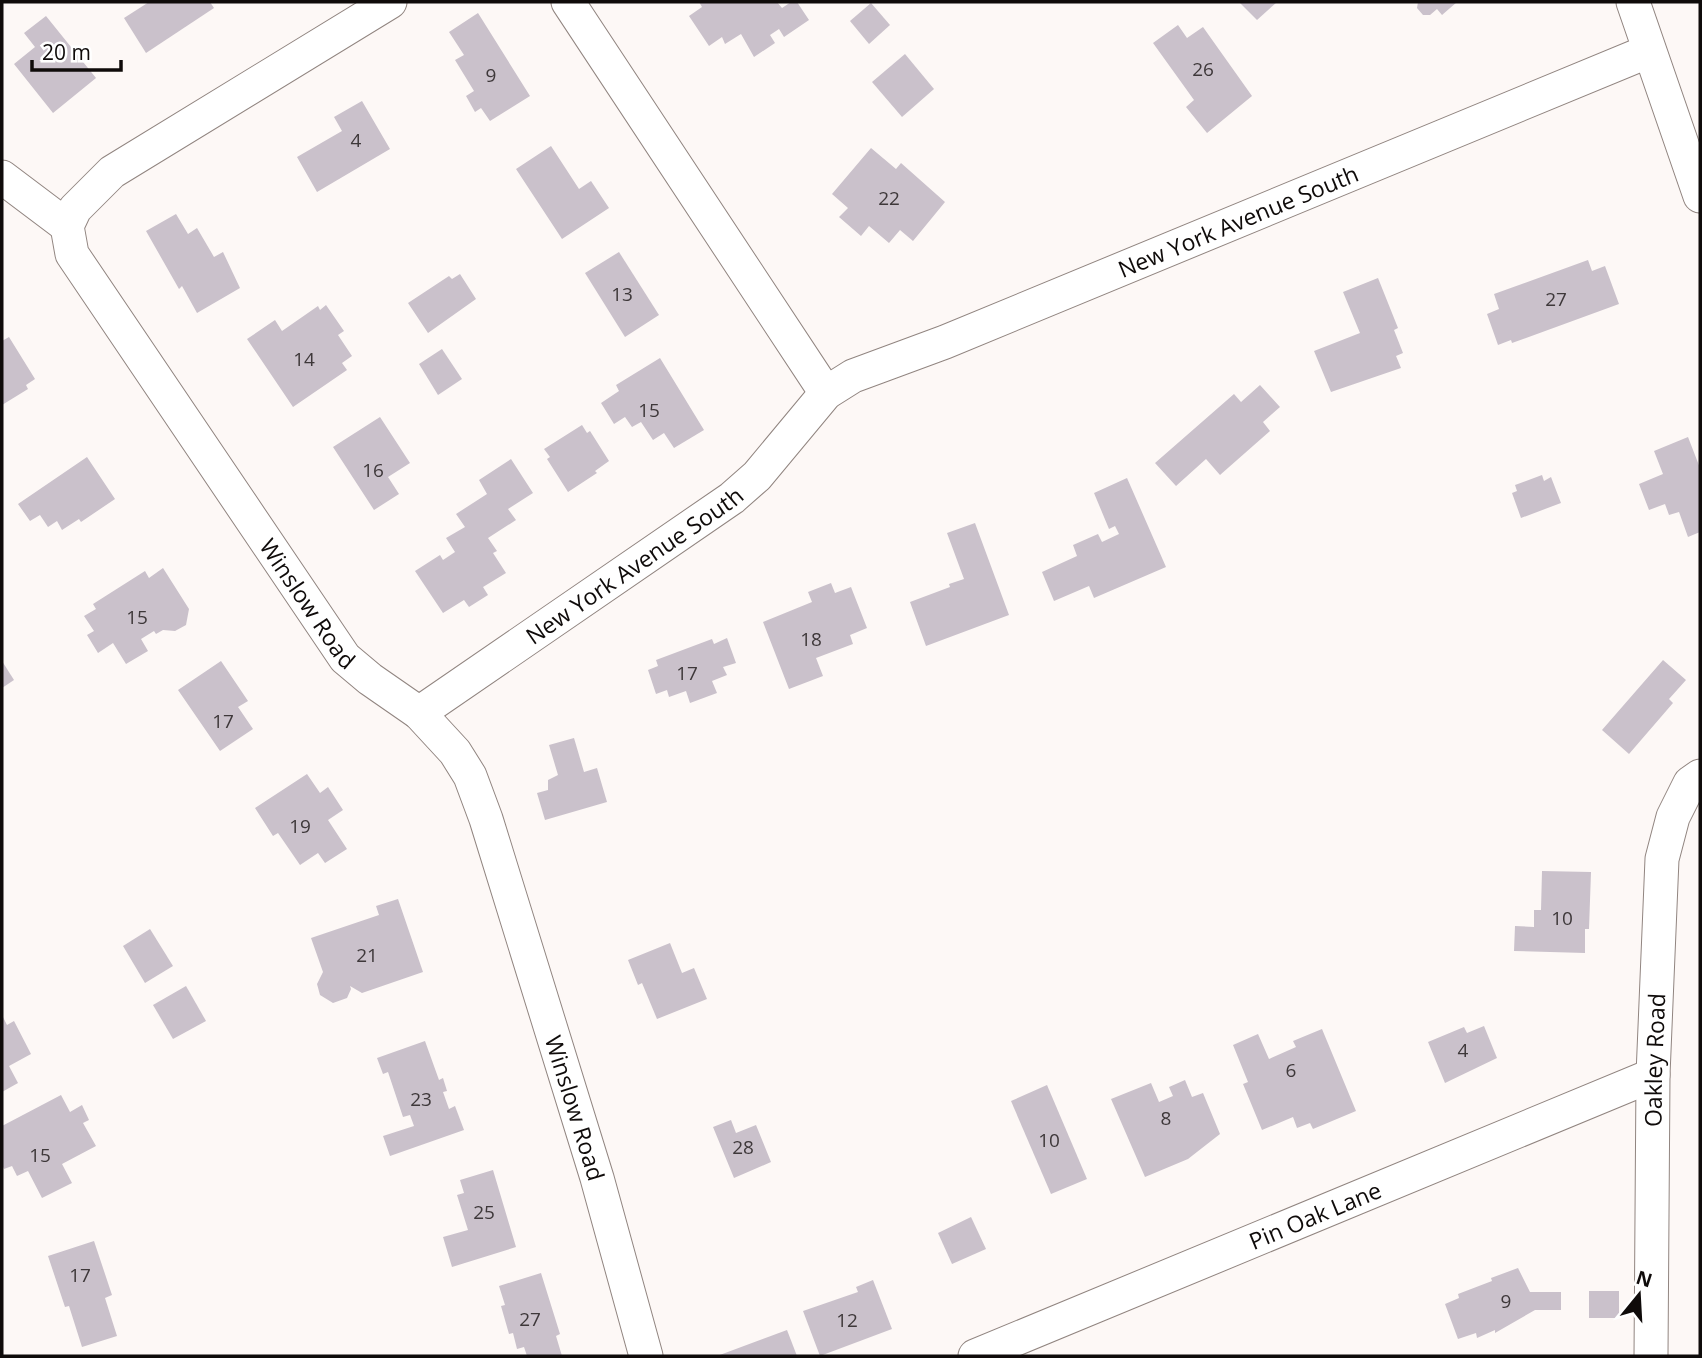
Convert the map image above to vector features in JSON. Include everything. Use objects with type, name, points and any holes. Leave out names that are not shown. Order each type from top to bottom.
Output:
[{"type":"street","points":[[2,177],[67,226],[75,208],[112,172],[390,2]]},
{"type":"street","points":[[568,2],[827,393]]},
{"type":"street","points":[[1633,2],[1700,196]]},
{"type":"street","name":"New York Avenue South","points":[[419,713],[732,498],[757,476],[827,393],[853,376],[945,342],[1649,51]]},
{"type":"street","name":"Winslow Road","points":[[67,226],[72,254],[345,658],[419,713],[455,752],[470,776],[486,819],[597,1178],[646,1356]]},
{"type":"street","name":"Oakley Road","points":[[1651,1356],[1653,1075],[1662,859],[1673,817],[1690,783],[1700,776]]},
{"type":"street","name":"Pin Oak Lane","points":[[975,1356],[1653,1075]]},
{"type":"building","points":[[149,2],[210,2],[214,8],[146,53],[124,18]]},
{"type":"building","points":[[699,2],[777,2],[782,8],[791,2],[797,2],[809,20],[784,37],[779,29],[770,35],[775,43],[754,57],[741,34],[725,44],[722,37],[709,46],[689,16],[702,7]]},
{"type":"building","points":[[1239,2],[1277,2],[1257,20]]},
{"type":"building","points":[[1418,2],[1457,2],[1442,15],[1437,9],[1430,15],[1423,15],[1417,8]]},
{"type":"building","points":[[871,3],[890,25],[869,44],[850,21]]},
{"type":"building","points":[[478,13],[530,96],[490,121],[481,108],[475,112],[466,96],[474,91],[455,60],[464,55],[449,32]]},
{"type":"building","points":[[46,16],[96,78],[53,113],[14,64],[35,47],[24,33]]},
{"type":"building","points":[[1178,25],[1187,38],[1203,27],[1252,96],[1207,133],[1186,107],[1194,100],[1153,43]]},
{"type":"building","points":[[905,54],[934,89],[902,117],[872,82]]},
{"type":"building","points":[[362,101],[390,149],[317,192],[297,157],[342,131],[334,117]]},
{"type":"building","points":[[551,146],[579,189],[591,181],[609,208],[562,239],[516,169]]},
{"type":"building","points":[[871,148],[896,169],[901,163],[945,202],[913,241],[900,230],[889,243],[869,226],[861,236],[839,217],[848,208],[832,194]]},
{"type":"building","points":[[176,214],[188,234],[197,228],[214,257],[223,252],[240,288],[197,313],[182,286],[179,289],[146,231]]},
{"type":"building","points":[[619,252],[659,315],[625,337],[585,273]]},
{"type":"building","points":[[1588,260],[1592,271],[1605,266],[1619,304],[1512,343],[1511,340],[1498,345],[1487,314],[1499,309],[1494,294]]},
{"type":"building","points":[[460,274],[476,299],[428,333],[408,303],[449,276],[452,279]]},
{"type":"building","points":[[1378,278],[1398,328],[1394,330],[1403,353],[1396,356],[1401,368],[1331,392],[1314,351],[1360,333],[1343,292]]},
{"type":"building","points":[[326,305],[344,331],[338,335],[352,356],[342,363],[347,370],[293,407],[247,339],[275,320],[282,331],[318,306],[320,310]]},
{"type":"building","points":[[9,337],[35,379],[26,385],[28,389],[2,405],[2,341]]},
{"type":"building","points":[[442,349],[462,379],[438,395],[419,364]]},
{"type":"building","points":[[660,358],[704,430],[674,448],[664,433],[653,440],[641,422],[632,427],[625,417],[614,424],[601,403],[619,391],[616,385]]},
{"type":"building","points":[[1260,385],[1280,407],[1263,422],[1270,431],[1220,475],[1206,459],[1176,486],[1155,463],[1234,394],[1241,402]]},
{"type":"building","points":[[380,417],[410,463],[388,477],[399,494],[374,510],[333,447]]},
{"type":"building","points":[[582,425],[587,433],[590,431],[609,461],[595,471],[597,473],[568,492],[547,459],[550,457],[544,449]]},
{"type":"building","points":[[1688,437],[1700,468],[1700,532],[1688,537],[1679,512],[1669,515],[1665,504],[1649,510],[1639,484],[1663,474],[1654,451]]},
{"type":"building","points":[[87,457],[115,499],[81,522],[79,519],[62,530],[57,521],[48,527],[40,515],[30,521],[18,504]]},
{"type":"building","points":[[511,459],[533,493],[508,509],[516,520],[488,538],[497,551],[493,553],[506,573],[483,587],[488,595],[469,607],[464,600],[443,613],[415,571],[440,555],[443,560],[455,552],[446,538],[465,527],[456,514],[487,494],[479,480]]},
{"type":"building","points":[[1542,475],[1544,481],[1551,477],[1561,503],[1521,518],[1512,493],[1517,491],[1515,485]]},
{"type":"building","points":[[1127,478],[1166,567],[1094,598],[1089,586],[1054,601],[1042,572],[1077,556],[1073,545],[1098,534],[1102,542],[1119,534],[1115,526],[1109,529],[1094,493]]},
{"type":"building","points":[[975,523],[1009,615],[926,646],[910,602],[964,579],[947,533]]},
{"type":"building","points":[[163,568],[189,609],[186,625],[175,631],[163,630],[156,634],[154,631],[141,639],[148,651],[126,664],[113,643],[98,653],[87,635],[94,631],[84,616],[96,609],[93,604],[145,571],[149,578]]},
{"type":"building","points":[[831,583],[835,593],[851,587],[867,628],[850,635],[853,644],[816,658],[823,676],[789,689],[763,622],[812,602],[808,592]]},
{"type":"building","points":[[727,638],[736,663],[723,667],[727,675],[712,681],[717,693],[690,703],[686,691],[669,697],[667,690],[656,694],[648,670],[658,666],[656,660],[712,639],[714,644]]},
{"type":"building","points":[[1663,660],[1686,680],[1669,699],[1673,703],[1629,754],[1602,730]]},
{"type":"building","points":[[2,661],[14,680],[2,688]]},
{"type":"building","points":[[221,661],[248,701],[238,707],[253,729],[220,751],[178,690]]},
{"type":"building","points":[[574,738],[584,772],[597,768],[607,802],[545,820],[537,793],[548,790],[548,780],[558,775],[549,745]]},
{"type":"building","points":[[307,774],[320,793],[328,787],[343,810],[328,820],[347,849],[325,863],[318,853],[300,865],[278,833],[273,836],[255,808]]},
{"type":"building","points":[[1542,871],[1591,872],[1589,929],[1585,929],[1585,953],[1514,951],[1515,926],[1534,927],[1534,910],[1541,910]]},
{"type":"building","points":[[398,899],[423,972],[362,993],[350,986],[347,998],[333,1003],[320,995],[317,984],[323,972],[311,938],[379,915],[376,906]]},
{"type":"building","points":[[150,929],[173,966],[145,983],[123,946]]},
{"type":"building","points":[[670,943],[682,973],[694,968],[707,999],[657,1019],[642,983],[638,985],[628,960]]},
{"type":"building","points":[[186,986],[206,1021],[173,1039],[153,1005]]},
{"type":"building","points":[[2,1015],[7,1025],[14,1021],[31,1054],[9,1066],[18,1083],[2,1092]]},
{"type":"building","points":[[1484,1026],[1497,1058],[1445,1083],[1428,1042],[1464,1027],[1467,1033]]},
{"type":"building","points":[[1322,1029],[1356,1111],[1313,1129],[1310,1123],[1297,1128],[1293,1117],[1262,1130],[1243,1084],[1248,1082],[1233,1045],[1258,1034],[1269,1059],[1296,1047],[1293,1041]]},
{"type":"building","points":[[425,1041],[439,1080],[443,1078],[447,1091],[443,1092],[449,1109],[455,1106],[464,1130],[390,1156],[383,1136],[414,1126],[410,1115],[403,1117],[388,1072],[383,1074],[377,1058]]},
{"type":"building","points":[[1185,1080],[1192,1097],[1203,1093],[1220,1134],[1188,1159],[1145,1177],[1111,1099],[1151,1083],[1159,1102],[1173,1096],[1169,1087]]},
{"type":"building","points":[[1047,1085],[1087,1179],[1051,1194],[1011,1101]]},
{"type":"building","points":[[61,1095],[70,1112],[82,1105],[89,1120],[83,1123],[96,1146],[62,1164],[72,1183],[42,1198],[28,1171],[17,1176],[12,1166],[4,1169],[2,1126]]},
{"type":"building","points":[[731,1120],[736,1133],[756,1125],[771,1162],[734,1178],[713,1127]]},
{"type":"building","points":[[493,1170],[516,1247],[452,1267],[443,1237],[468,1230],[457,1195],[464,1193],[460,1180]]},
{"type":"building","points":[[971,1217],[986,1249],[952,1264],[938,1233]]},
{"type":"building","points":[[94,1241],[112,1295],[105,1298],[117,1336],[82,1347],[69,1306],[65,1307],[48,1256]]},
{"type":"building","points":[[1518,1268],[1530,1292],[1561,1292],[1561,1310],[1535,1310],[1495,1333],[1495,1330],[1477,1338],[1476,1333],[1458,1339],[1445,1304],[1459,1298],[1458,1294]]},
{"type":"building","points":[[541,1273],[560,1334],[556,1336],[562,1356],[527,1356],[524,1347],[517,1349],[513,1333],[509,1334],[501,1306],[505,1305],[499,1286]]},
{"type":"building","points":[[873,1280],[892,1329],[820,1356],[803,1311],[858,1292],[856,1287]]},
{"type":"building","points":[[1589,1291],[1619,1291],[1619,1318],[1589,1318]]},
{"type":"building","points":[[787,1330],[797,1356],[717,1356]]}]
